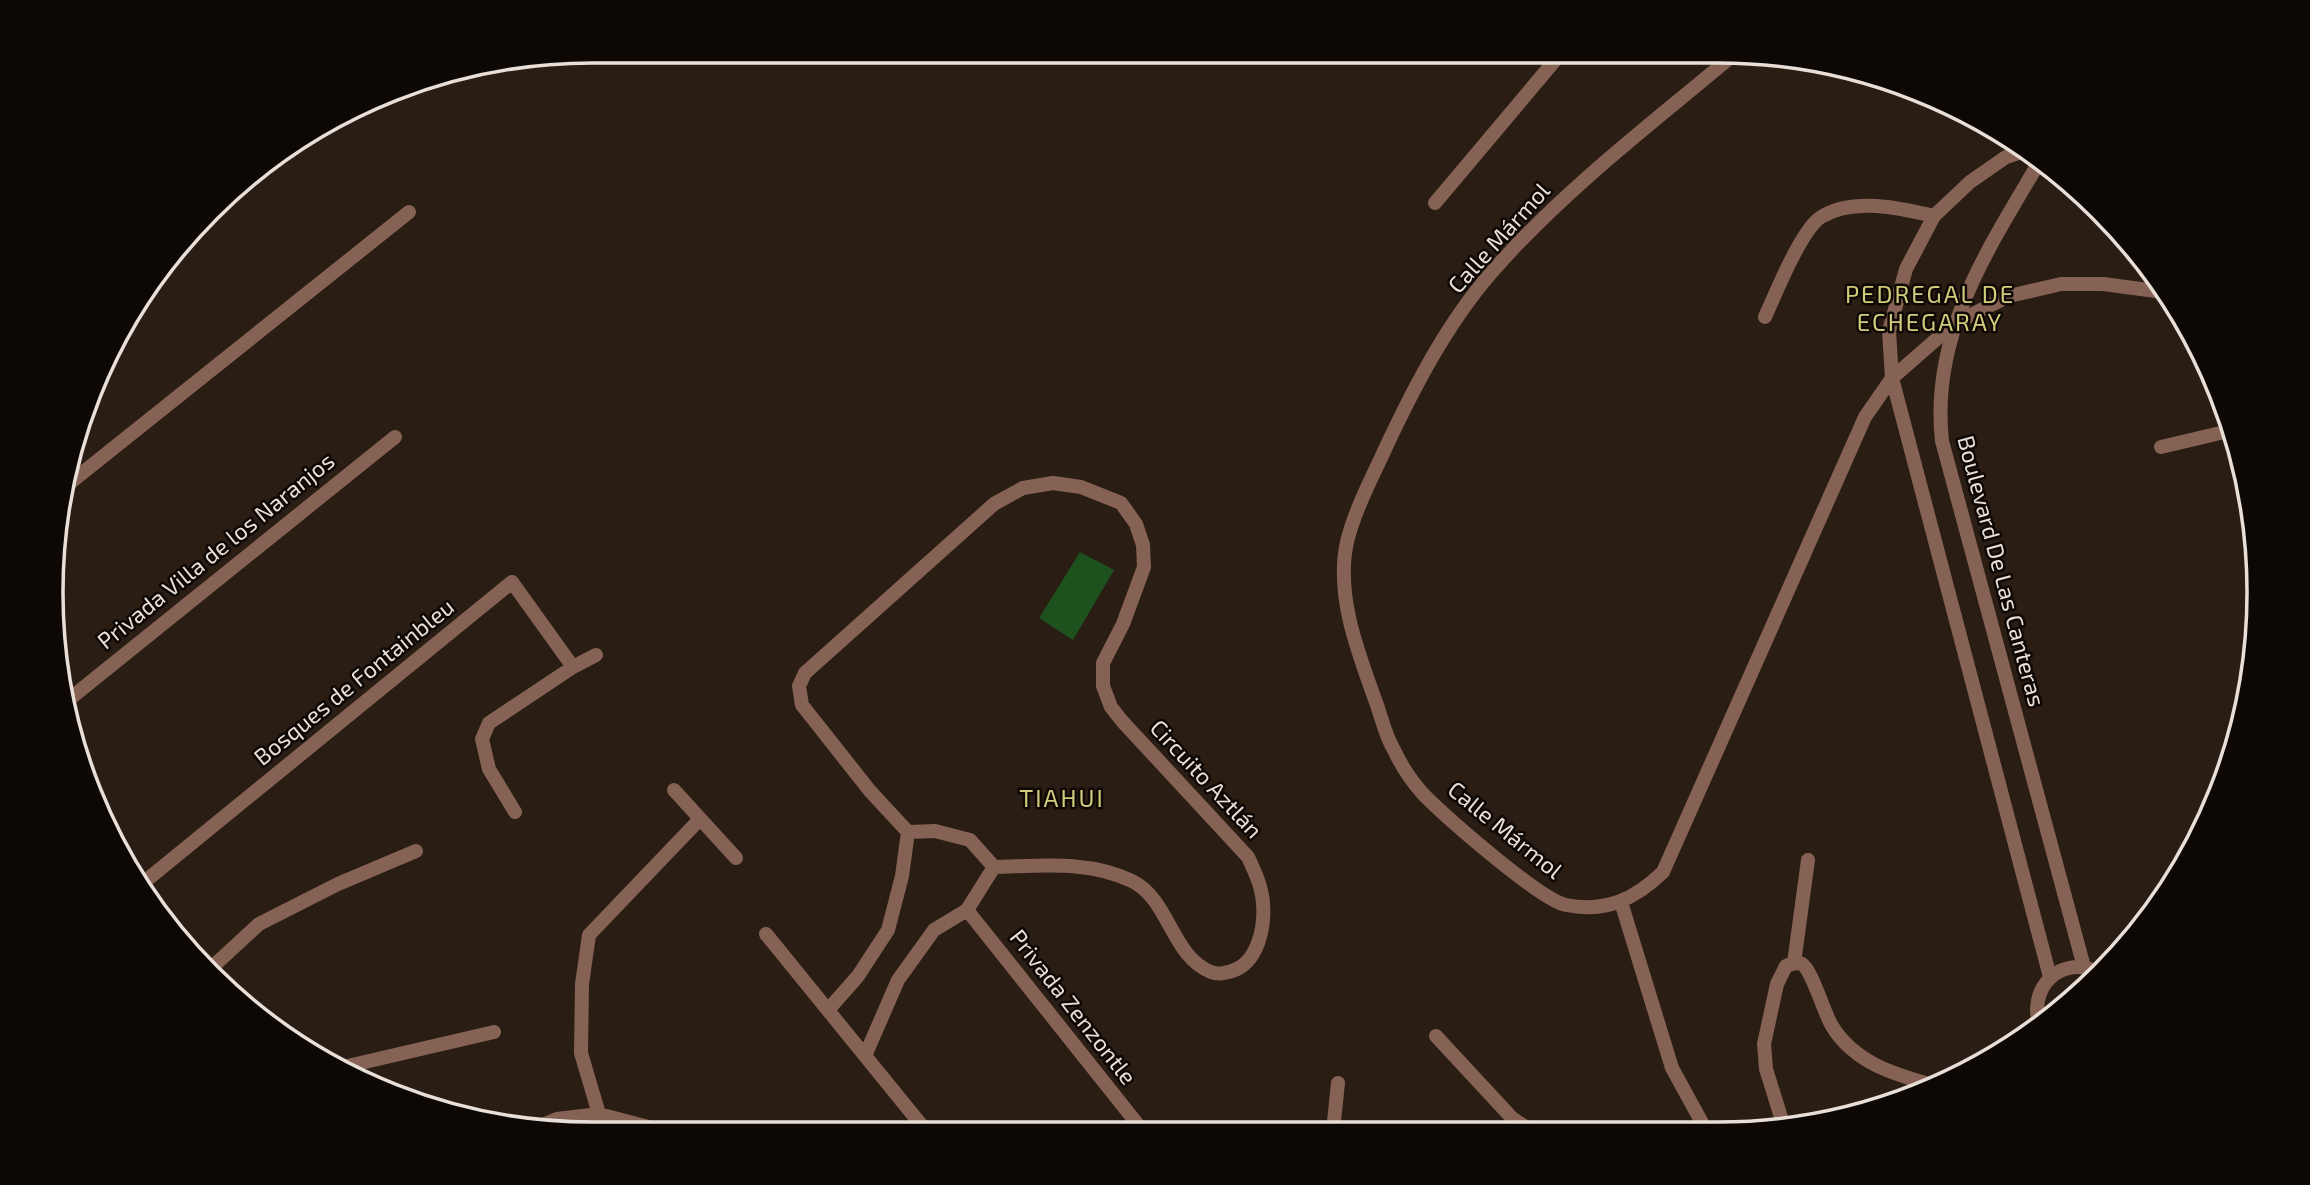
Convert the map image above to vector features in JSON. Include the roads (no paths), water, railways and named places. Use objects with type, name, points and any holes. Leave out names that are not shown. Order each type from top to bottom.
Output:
[{"type":"street","points":[[1434,202],[1553,63]]},
{"type":"street","name":"Calle Mármol","points":[[1724,63],[1578,185],[1498,264],[1454,321],[1399,419],[1359,506],[1347,543],[1344,588],[1361,661],[1393,749],[1422,793],[1473,839],[1533,886],[1562,904],[1589,908],[1621,902],[1645,890],[1663,872],[1865,417],[1892,378],[1955,323]]},
{"type":"street","points":[[2015,154],[1970,182],[1934,216],[1906,269],[1889,331],[1892,378],[2050,977]]},
{"type":"street","name":"Boulevard De Las Canteras","points":[[2035,169],[1972,278],[1955,323],[1943,372],[1939,415],[1942,441],[2091,968]]},
{"type":"street","points":[[1765,317],[1804,236],[1821,217],[1850,207],[1887,205],[1934,216]]},
{"type":"street","points":[[76,477],[409,212]]},
{"type":"street","points":[[1955,323],[2009,296],[2060,284],[2103,284],[2153,291]]},
{"type":"street","points":[[2161,447],[2222,433]]},
{"type":"street","name":"Privada Villa de los Naranjos","points":[[73,696],[395,437]]},
{"type":"street","name":"Circuito Aztlán","points":[[908,832],[870,790],[802,705],[799,686],[804,673],[994,505],[1023,488],[1053,483],[1081,487],[1121,503],[1136,524],[1143,545],[1144,567],[1122,624],[1103,663],[1103,686],[1111,707],[1248,858],[1259,881],[1264,904],[1261,930],[1252,958],[1239,969],[1222,974],[1211,972],[1186,954],[1157,904],[1135,882],[1105,870],[1070,866],[995,867]]},
{"type":"street","name":"Bosques de Fontainbleu","points":[[147,879],[512,582],[573,667]]},
{"type":"street","points":[[515,812],[489,769],[482,739],[489,723],[596,654]]},
{"type":"street","points":[[674,790],[736,858]]},
{"type":"street","points":[[600,1122],[581,1053],[582,985],[589,935],[700,819]]},
{"type":"street","points":[[828,1010],[858,976],[888,930],[902,876],[908,832],[935,831],[970,840],[995,867],[967,910],[934,930],[898,980],[865,1056]]},
{"type":"street","points":[[215,964],[259,923],[338,884],[416,851]]},
{"type":"street","points":[[1794,963],[1808,860]]},
{"type":"street","points":[[1621,902],[1672,1068],[1702,1122]]},
{"type":"street","name":"Privada Zenzontle","points":[[967,910],[1136,1122]]},
{"type":"street","points":[[766,934],[919,1122]]},
{"type":"street","points":[[1781,1118],[1766,1069],[1765,1044],[1777,984],[1786,966],[1794,963],[1802,964],[1810,972],[1818,998],[1832,1027],[1857,1055],[1893,1074],[1921,1082]]},
{"type":"street","points":[[2036,1016],[2036,1001],[2041,988],[2050,977],[2066,968],[2089,970]]},
{"type":"street","points":[[355,1065],[494,1032]]},
{"type":"street","points":[[1436,1036],[1518,1122]]},
{"type":"street","points":[[1334,1122],[1338,1083]]},
{"type":"street","points":[[553,1120],[599,1114],[629,1122]]},
{"type":"district","name":"PEDREGAL DE ECHEGARAY","points":[[1930,309]]},
{"type":"district","name":"TIAHUI","points":[[1062,799]]}]
